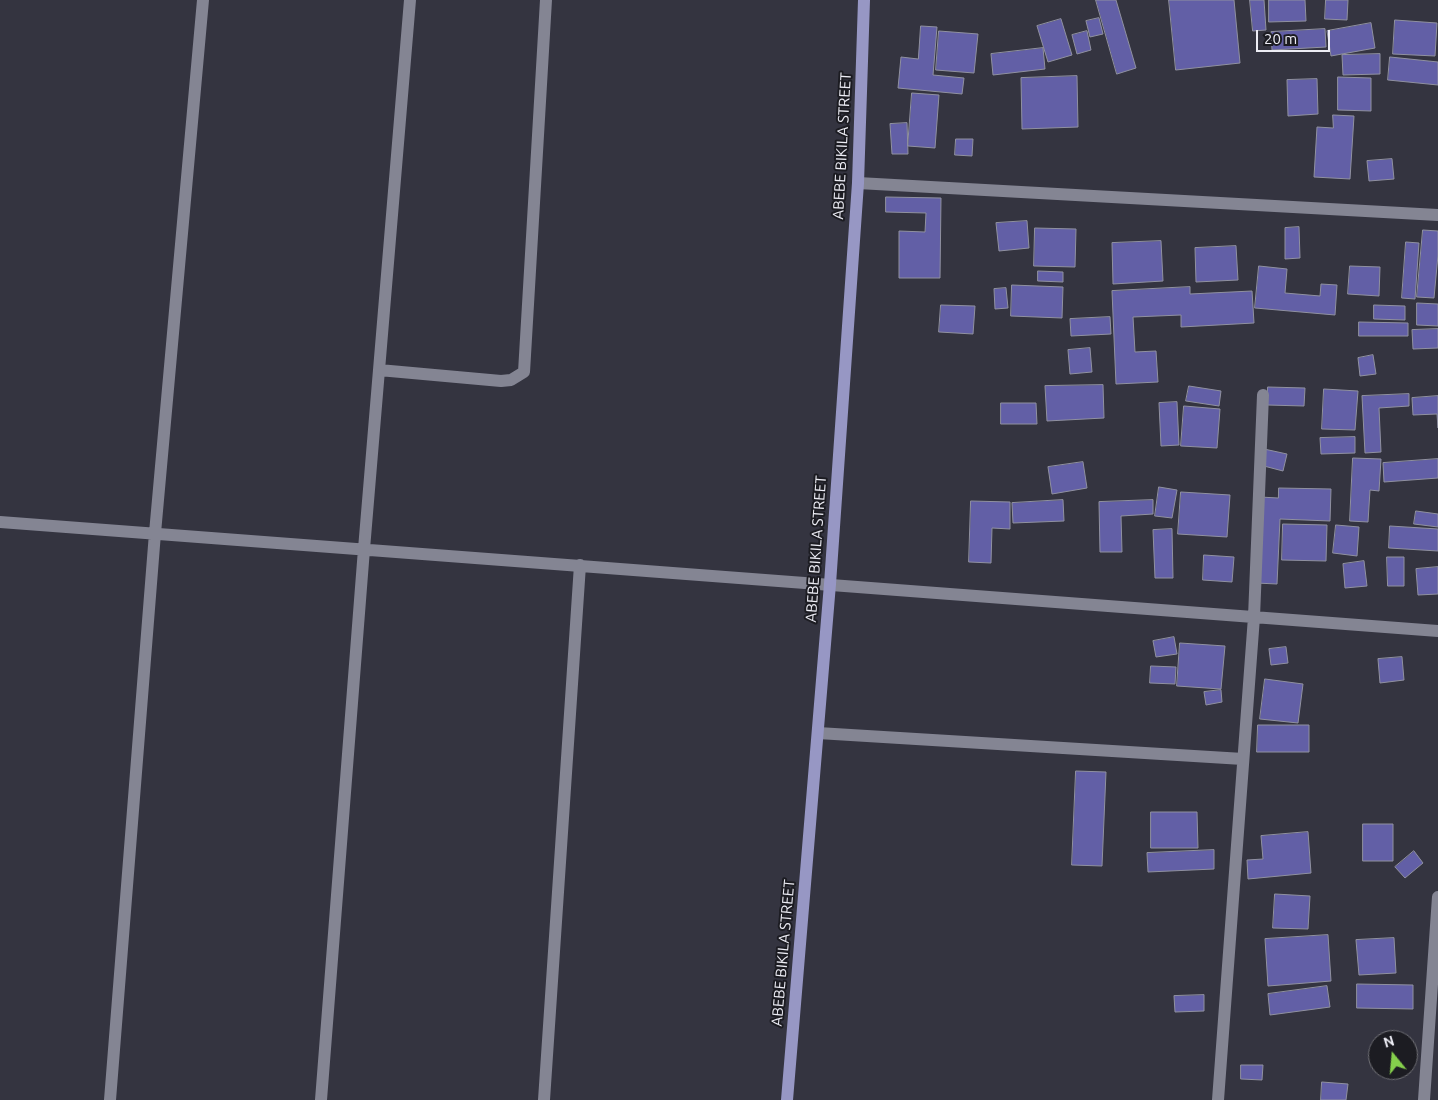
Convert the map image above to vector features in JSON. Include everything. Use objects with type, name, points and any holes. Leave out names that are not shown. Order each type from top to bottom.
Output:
[{"type":"main road","name":"ABEBE BIKILA STREET","points":[[787,1100],[830,584],[858,183],[864,0]]},
{"type":"street","points":[[110,1100],[155,533],[203,0]]},
{"type":"street","points":[[321,1100],[364,549],[410,0]]},
{"type":"street","points":[[379,370],[500,381],[511,380],[524,372],[546,0]]},
{"type":"street","points":[[858,183],[1438,215]]},
{"type":"street","points":[[1218,1100],[1254,617],[1263,395]]},
{"type":"street","points":[[0,522],[1438,631]]},
{"type":"street","points":[[544,1100],[580,565]]},
{"type":"street","points":[[818,733],[1243,759]]},
{"type":"street","points":[[1424,1100],[1438,897]]},
{"type":"building","points":[[1096,0],[1116,0],[1136,68],[1117,74]]},
{"type":"building","points":[[1169,0],[1234,0],[1240,63],[1176,70]]},
{"type":"building","points":[[1250,0],[1264,0],[1266,30],[1253,31]]},
{"type":"building","points":[[1269,0],[1305,0],[1306,21],[1269,22]]},
{"type":"building","points":[[1326,0],[1348,0],[1347,20],[1325,19]]},
{"type":"building","points":[[1099,18],[1103,34],[1090,37],[1086,21]]},
{"type":"building","points":[[1061,19],[1072,55],[1048,62],[1037,26]]},
{"type":"building","points":[[1395,20],[1437,23],[1435,56],[1393,54]]},
{"type":"building","points":[[1371,23],[1375,48],[1331,56],[1327,31]]},
{"type":"building","points":[[921,26],[937,27],[933,75],[964,78],[962,94],[898,88],[901,57],[918,59]]},
{"type":"building","points":[[1325,29],[1326,47],[1272,50],[1271,32]]},
{"type":"building","points":[[939,31],[978,34],[974,73],[936,70]]},
{"type":"building","points":[[1087,31],[1091,50],[1077,54],[1072,35]]},
{"type":"building","points":[[1043,48],[1045,69],[993,75],[991,54]]},
{"type":"building","points":[[1380,54],[1380,74],[1343,75],[1342,55]]},
{"type":"building","points":[[1390,57],[1438,62],[1438,85],[1388,80]]},
{"type":"building","points":[[1077,76],[1078,127],[1022,129],[1021,78]]},
{"type":"building","points":[[1338,77],[1371,78],[1371,111],[1338,110]]},
{"type":"building","points":[[1317,79],[1318,114],[1288,116],[1287,80]]},
{"type":"building","points":[[912,93],[939,95],[935,148],[908,146]]},
{"type":"building","points":[[1333,115],[1354,116],[1350,179],[1314,177],[1317,127],[1333,128]]},
{"type":"building","points":[[907,123],[908,154],[892,154],[890,124]]},
{"type":"building","points":[[956,139],[973,139],[972,156],[955,155]]},
{"type":"building","points":[[1392,159],[1394,179],[1369,181],[1367,161]]},
{"type":"building","points":[[886,197],[941,198],[940,278],[899,278],[899,231],[925,232],[926,213],[886,212]]},
{"type":"building","points":[[1027,221],[1029,248],[999,251],[996,223]]},
{"type":"building","points":[[1299,227],[1300,258],[1285,259],[1285,228]]},
{"type":"building","points":[[1035,228],[1076,229],[1075,267],[1034,266]]},
{"type":"building","points":[[1423,230],[1438,231],[1434,298],[1417,297]]},
{"type":"building","points":[[1161,241],[1163,281],[1113,284],[1112,243]]},
{"type":"building","points":[[1406,242],[1419,243],[1415,299],[1402,298]]},
{"type":"building","points":[[1236,246],[1238,280],[1196,282],[1195,248]]},
{"type":"building","points":[[1259,266],[1287,269],[1285,293],[1320,296],[1321,284],[1337,285],[1335,315],[1255,308]]},
{"type":"building","points":[[1350,266],[1380,267],[1379,296],[1348,294]]},
{"type":"building","points":[[1038,271],[1063,272],[1063,282],[1038,281]]},
{"type":"building","points":[[1012,285],[1063,287],[1062,318],[1011,316]]},
{"type":"building","points":[[1190,287],[1190,294],[1252,291],[1254,323],[1181,327],[1181,315],[1133,317],[1135,352],[1156,351],[1158,382],[1116,384],[1112,291]]},
{"type":"building","points":[[1006,288],[1008,308],[995,309],[994,289]]},
{"type":"building","points":[[1417,303],[1438,304],[1438,326],[1417,325]]},
{"type":"building","points":[[941,305],[975,306],[973,334],[939,332]]},
{"type":"building","points":[[1374,305],[1405,306],[1405,320],[1374,319]]},
{"type":"building","points":[[1110,317],[1111,334],[1071,336],[1070,319]]},
{"type":"building","points":[[1359,322],[1408,323],[1408,336],[1359,336]]},
{"type":"building","points":[[1438,329],[1438,348],[1413,349],[1412,330]]},
{"type":"building","points":[[1090,348],[1092,372],[1070,374],[1068,350]]},
{"type":"building","points":[[1373,355],[1376,374],[1360,376],[1358,358]]},
{"type":"building","points":[[1103,385],[1104,418],[1047,421],[1045,386]]},
{"type":"building","points":[[1189,386],[1221,391],[1219,406],[1186,401]]},
{"type":"building","points":[[1268,387],[1305,388],[1304,406],[1267,405]]},
{"type":"building","points":[[1324,389],[1358,391],[1355,430],[1322,429]]},
{"type":"building","points":[[1409,394],[1409,406],[1379,408],[1381,452],[1365,453],[1362,396]]},
{"type":"building","points":[[1438,396],[1438,428],[1437,414],[1413,415],[1412,398]]},
{"type":"building","points":[[1177,402],[1179,445],[1161,446],[1159,403]]},
{"type":"building","points":[[1001,403],[1036,403],[1037,424],[1001,424]]},
{"type":"building","points":[[1184,406],[1220,409],[1217,448],[1181,446]]},
{"type":"building","points":[[1355,437],[1355,453],[1321,454],[1320,438]]},
{"type":"building","points":[[1264,449],[1287,454],[1283,471],[1260,465]]},
{"type":"building","points":[[1353,458],[1381,459],[1379,491],[1370,490],[1368,522],[1350,521]]},
{"type":"building","points":[[1438,459],[1438,478],[1384,482],[1383,463]]},
{"type":"building","points":[[1083,462],[1087,488],[1052,494],[1048,467]]},
{"type":"building","points":[[1159,487],[1177,490],[1172,518],[1155,516]]},
{"type":"building","points":[[1279,488],[1331,489],[1330,521],[1280,519],[1277,584],[1256,583],[1260,497],[1278,498]]},
{"type":"building","points":[[1181,492],[1230,495],[1227,537],[1178,534]]},
{"type":"building","points":[[1063,500],[1064,521],[1013,523],[1012,503]]},
{"type":"building","points":[[1153,500],[1153,514],[1121,516],[1122,552],[1100,552],[1099,502]]},
{"type":"building","points":[[971,501],[1010,502],[1010,529],[992,528],[991,563],[969,562]]},
{"type":"building","points":[[1416,511],[1438,514],[1438,527],[1414,524]]},
{"type":"building","points":[[1283,524],[1327,525],[1326,561],[1282,560]]},
{"type":"building","points":[[1336,525],[1359,527],[1357,556],[1333,553]]},
{"type":"building","points":[[1390,526],[1438,529],[1438,551],[1389,548]]},
{"type":"building","points":[[1172,529],[1173,578],[1155,578],[1153,530]]},
{"type":"building","points":[[1204,555],[1234,557],[1232,582],[1203,580]]},
{"type":"building","points":[[1387,557],[1404,557],[1404,586],[1388,586]]},
{"type":"building","points":[[1364,561],[1367,586],[1345,588],[1343,564]]},
{"type":"building","points":[[1438,567],[1438,594],[1418,595],[1416,569]]},
{"type":"building","points":[[1174,637],[1177,654],[1156,657],[1153,641]]},
{"type":"building","points":[[1180,643],[1225,646],[1221,689],[1177,686]]},
{"type":"building","points":[[1286,647],[1288,663],[1271,665],[1269,649]]},
{"type":"building","points":[[1402,657],[1404,680],[1380,683],[1378,659]]},
{"type":"building","points":[[1151,666],[1176,667],[1175,684],[1150,683]]},
{"type":"building","points":[[1265,679],[1303,684],[1298,723],[1260,719]]},
{"type":"building","points":[[1221,690],[1222,702],[1206,705],[1204,692]]},
{"type":"building","points":[[1258,725],[1309,725],[1309,752],[1257,752]]},
{"type":"building","points":[[1076,771],[1106,772],[1102,866],[1072,865]]},
{"type":"building","points":[[1151,812],[1197,812],[1198,848],[1151,848]]},
{"type":"building","points":[[1363,824],[1393,824],[1393,861],[1363,861]]},
{"type":"building","points":[[1308,832],[1311,873],[1248,879],[1247,860],[1263,859],[1261,836]]},
{"type":"building","points":[[1214,850],[1214,869],[1148,872],[1147,853]]},
{"type":"building","points":[[1414,851],[1423,863],[1405,878],[1395,867]]},
{"type":"building","points":[[1275,894],[1310,896],[1308,929],[1273,928]]},
{"type":"building","points":[[1328,935],[1331,981],[1268,986],[1265,939]]},
{"type":"building","points":[[1394,938],[1396,973],[1359,975],[1356,940]]},
{"type":"building","points":[[1357,984],[1413,985],[1413,1009],[1357,1008]]},
{"type":"building","points":[[1327,986],[1330,1007],[1270,1015],[1268,994]]},
{"type":"building","points":[[1204,995],[1204,1011],[1175,1012],[1174,996]]},
{"type":"building","points":[[1241,1065],[1263,1065],[1262,1080],[1241,1079]]},
{"type":"building","points":[[1322,1082],[1348,1084],[1346,1100],[1321,1100]]}]
